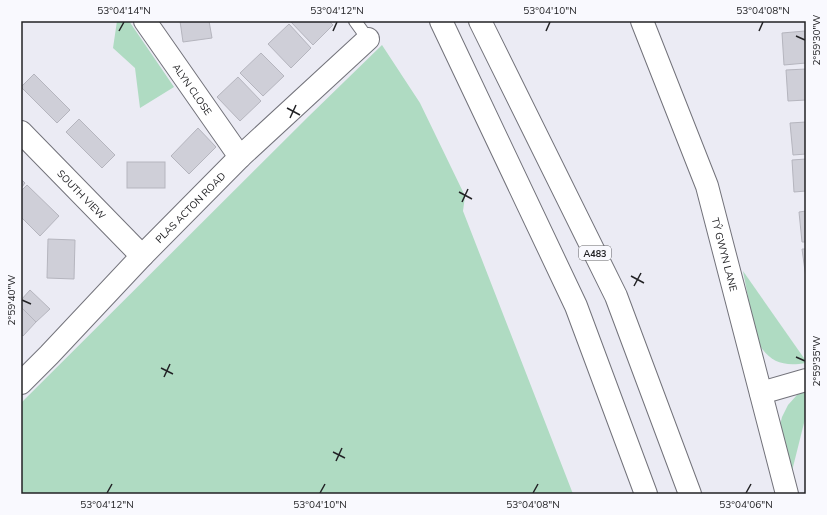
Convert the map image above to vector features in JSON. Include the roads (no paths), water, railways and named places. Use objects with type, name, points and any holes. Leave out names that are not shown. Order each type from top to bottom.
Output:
[{"type":"main road","name":"ALYN CLOSE","points":[[145,21],[240,157]]},
{"type":"main road","name":"A483","points":[[480,21],[616,296],[690,494]]},
{"type":"main road","name":"TŶ GWYN LANE","points":[[642,21],[706,186],[787,494]]},
{"type":"main road","points":[[443,25],[576,306],[646,494]]},
{"type":"main road","name":"PLAS ACTON ROAD","points":[[21,382],[49,355],[142,256],[240,157],[368,39]]},
{"type":"main road","name":"SOUTH VIEW","points":[[21,132],[142,256]]},
{"type":"main road","points":[[761,393],[806,380]]},
{"type":"lane","points":[[355,21],[368,39]]}]
